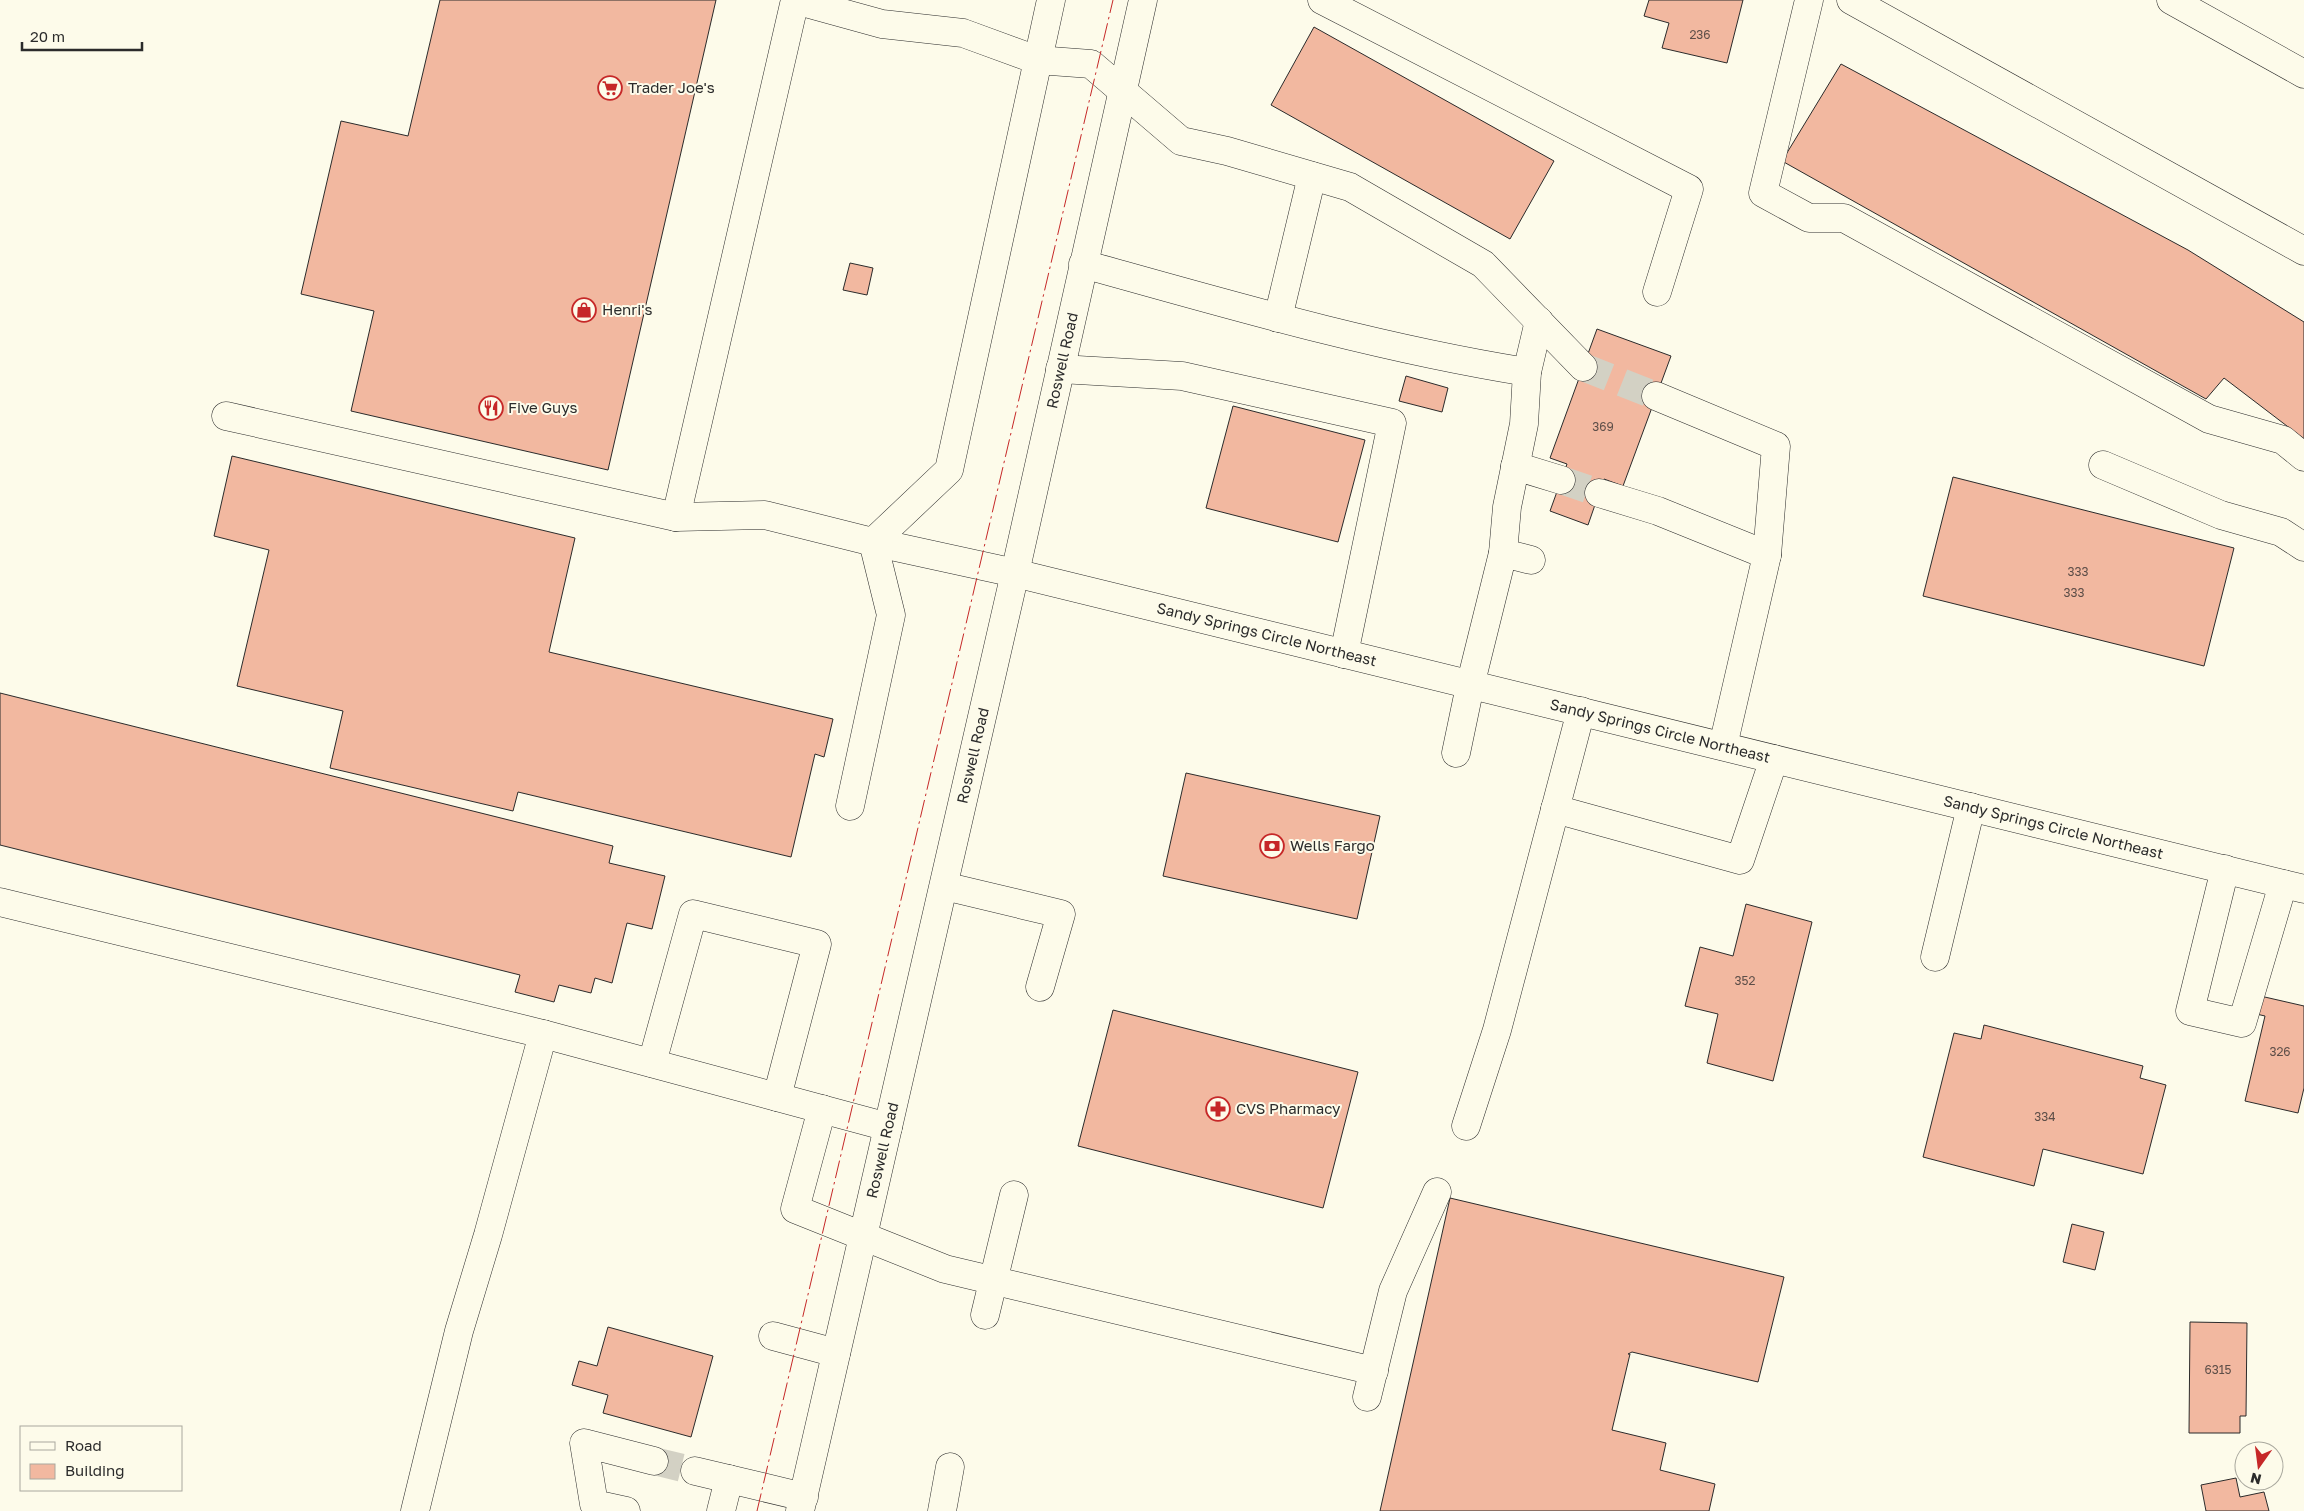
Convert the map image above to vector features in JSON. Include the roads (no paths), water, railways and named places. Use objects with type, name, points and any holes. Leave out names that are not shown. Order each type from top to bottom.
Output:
[{"type":"main road","points":[[676,517],[795,0],[882,24],[963,33],[1036,60],[1091,64],[1181,141],[1227,151],[1350,187],[1483,264],[1584,367]]},
{"type":"main road","points":[[850,806],[891,615],[874,542],[949,470],[1036,60],[1051,0]]},
{"type":"main road","name":"Roswell Road","points":[[802,1504],[1016,573],[1142,0]]},
{"type":"main road","points":[[1322,0],[1689,189],[1657,292]]},
{"type":"main road","points":[[1809,0],[1763,193],[1810,218],[1844,218],[2209,419],[2283,440],[2304,457]]},
{"type":"main road","points":[[1851,0],[2304,251]]},
{"type":"main road","points":[[2171,0],[2304,74]]},
{"type":"main road","points":[[1278,318],[1312,176]]},
{"type":"main road","points":[[1083,264],[1278,318],[1452,360],[1527,372]]},
{"type":"main road","points":[[1456,753],[1470,686],[1503,553],[1506,508],[1524,424],[1527,372],[1539,321]]},
{"type":"main road","points":[[1060,369],[1182,376],[1392,423],[1344,654]]},
{"type":"main road","points":[[1656,396],[1776,446],[1767,555],[1742,608],[1723,746]]},
{"type":"main road","name":"Sandy Springs Circle Northeast","points":[[226,416],[676,517],[765,515],[874,542],[1016,573],[1470,686],[1581,711],[2294,886]]},
{"type":"main road","points":[[2103,465],[2220,515],[2281,532],[2304,547]]},
{"type":"main road","points":[[1515,466],[1561,480]]},
{"type":"main road","points":[[1599,493],[1658,511],[1767,555]]},
{"type":"main road","points":[[1503,553],[1531,560]]},
{"type":"main road","points":[[1466,1126],[1497,1030],[1581,711]]},
{"type":"main road","points":[[1555,809],[1740,860],[1774,759]]},
{"type":"main road","points":[[1935,957],[1971,807]]},
{"type":"main road","points":[[2225,869],[2190,1010],[2199,1013],[2242,1023],[2294,886]]},
{"type":"main road","points":[[944,886],[1061,914],[1040,987]]},
{"type":"main road","points":[[0,902],[543,1034],[888,1127]]},
{"type":"main road","points":[[652,1063],[693,914],[818,944],[777,1097]]},
{"type":"main road","points":[[415,1511],[459,1331],[488,1235],[543,1034]]},
{"type":"main road","points":[[822,1109],[795,1209],[945,1269],[1374,1371]]},
{"type":"main road","points":[[1367,1397],[1393,1291],[1437,1192]]},
{"type":"main road","points":[[985,1315],[1014,1195]]},
{"type":"main road","points":[[773,1336],[836,1353]]},
{"type":"main road","points":[[626,1511],[594,1504],[584,1443],[654,1461]]},
{"type":"main road","points":[[942,1511],[950,1467]]},
{"type":"main road","points":[[695,1471],[729,1479],[802,1504]]},
{"type":"main road","points":[[721,1511],[729,1479]]},
{"type":"tunnel","points":[[1583,367],[1656,396]]},
{"type":"tunnel","points":[[1561,480],[1599,493]]},
{"type":"tunnel","points":[[654,1461],[695,1471]]},
{"type":"place","name":"Trader Joe's","points":[[610,88]]},
{"type":"place","name":"Henri's","points":[[584,310]]},
{"type":"place","name":"Five Guys","points":[[491,408]]},
{"type":"place","name":"Wells Fargo","points":[[1272,846]]},
{"type":"place","name":"CVS Pharmacy","points":[[1218,1109]]}]
